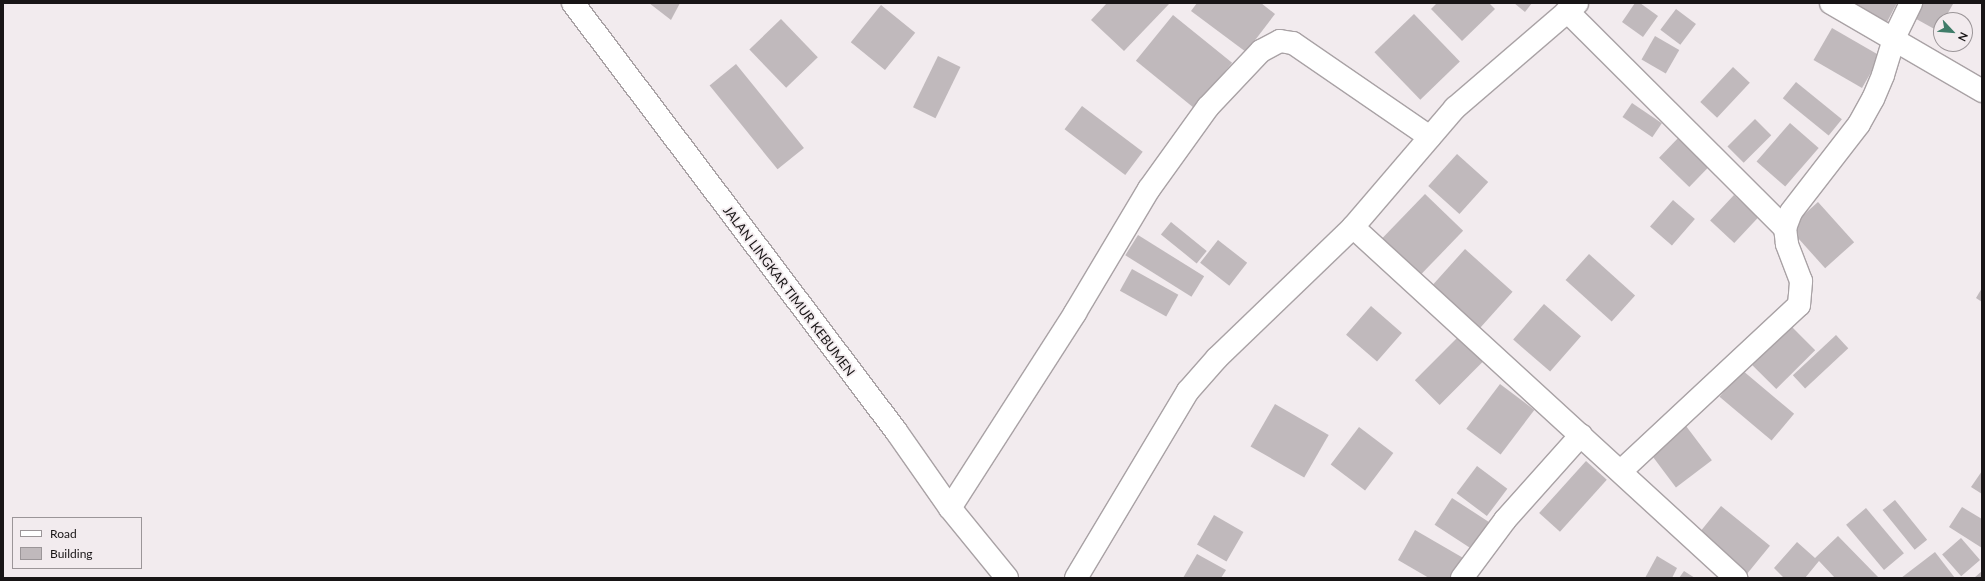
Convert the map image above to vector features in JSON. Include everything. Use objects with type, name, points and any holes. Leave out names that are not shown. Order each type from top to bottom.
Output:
[{"type":"street","name":"JALAN LINGKAR TIMUR KEBUMEN","points":[[572,3],[896,431],[950,508],[1007,578]]},
{"type":"street","points":[[1831,3],[1894,38],[1982,91]]},
{"type":"street","points":[[1621,471],[1799,305],[1801,281],[1787,244],[1785,228],[1791,212],[1859,124],[1873,99],[1883,75],[1894,38],[1911,3]]},
{"type":"street","points":[[1076,578],[1188,391],[1267,308],[1353,227],[1455,108],[1572,7],[1785,228]]},
{"type":"street","points":[[950,508],[1075,313],[1149,189],[1208,106],[1262,51],[1280,41],[1293,43],[1430,138]]},
{"type":"street","points":[[1353,227],[1736,578]]},
{"type":"street","points":[[1462,578],[1505,520],[1581,435]]},
{"type":"building","points":[[649,3],[680,3],[671,20]]},
{"type":"building","points":[[1107,3],[1170,3],[1124,51],[1091,20]]},
{"type":"building","points":[[1197,3],[1261,3],[1275,14],[1246,52],[1191,11]]},
{"type":"building","points":[[1437,3],[1489,3],[1495,9],[1462,41],[1431,9]]},
{"type":"building","points":[[1514,3],[1532,3],[1525,12]]},
{"type":"building","points":[[1635,3],[1640,3],[1658,16],[1643,37],[1622,22]]},
{"type":"building","points":[[1856,3],[1897,3],[1887,22],[1855,6]]},
{"type":"building","points":[[1915,3],[1953,4],[1948,12],[1933,12],[1933,28],[1909,15]]},
{"type":"building","points":[[881,5],[915,33],[885,70],[851,42]]},
{"type":"building","points":[[1676,9],[1696,24],[1680,45],[1660,30]]},
{"type":"building","points":[[1414,14],[1460,61],[1420,100],[1374,52]]},
{"type":"building","points":[[1173,15],[1232,63],[1195,109],[1136,61]]},
{"type":"building","points":[[781,19],[818,57],[786,88],[749,50]]},
{"type":"building","points":[[1832,28],[1880,56],[1862,88],[1814,60]]},
{"type":"building","points":[[1655,36],[1679,50],[1666,73],[1642,59]]},
{"type":"building","points":[[938,56],[960,67],[935,118],[913,107]]},
{"type":"building","points":[[736,64],[804,148],[778,169],[710,85]]},
{"type":"building","points":[[1733,67],[1750,83],[1717,118],[1700,102]]},
{"type":"building","points":[[1796,82],[1842,119],[1829,135],[1783,98]]},
{"type":"building","points":[[1632,103],[1662,123],[1652,137],[1622,117]]},
{"type":"building","points":[[1082,106],[1143,152],[1125,175],[1065,129]]},
{"type":"building","points":[[1755,119],[1771,135],[1744,163],[1727,147]]},
{"type":"building","points":[[1790,123],[1819,148],[1785,186],[1757,161]]},
{"type":"building","points":[[1682,134],[1712,163],[1689,187],[1659,158]]},
{"type":"building","points":[[1457,154],[1488,182],[1459,214],[1428,186]]},
{"type":"building","points":[[1425,194],[1463,231],[1417,278],[1379,241]]},
{"type":"building","points":[[1734,195],[1758,218],[1734,243],[1710,221]]},
{"type":"building","points":[[1673,200],[1695,219],[1672,245],[1650,226]]},
{"type":"building","points":[[1818,202],[1854,242],[1825,268],[1789,228]]},
{"type":"building","points":[[1171,222],[1207,251],[1197,263],[1161,234]]},
{"type":"building","points":[[1138,235],[1204,276],[1191,297],[1125,255]]},
{"type":"building","points":[[1218,240],[1247,263],[1229,286],[1200,263]]},
{"type":"building","points":[[1465,249],[1513,292],[1477,331],[1430,288]]},
{"type":"building","points":[[1589,254],[1635,295],[1612,321],[1566,280]]},
{"type":"building","points":[[1132,269],[1178,295],[1166,317],[1120,291]]},
{"type":"building","points":[[1982,288],[1982,302],[1976,298]]},
{"type":"building","points":[[1544,304],[1581,336],[1550,372],[1513,339]]},
{"type":"building","points":[[1371,306],[1402,333],[1377,362],[1346,335]]},
{"type":"building","points":[[1789,324],[1815,350],[1776,389],[1750,363]]},
{"type":"building","points":[[1836,335],[1848,348],[1805,388],[1793,375]]},
{"type":"building","points":[[1458,337],[1483,362],[1440,405],[1415,380]]},
{"type":"building","points":[[1742,370],[1794,414],[1772,441],[1720,397]]},
{"type":"building","points":[[1500,384],[1534,410],[1501,455],[1466,429]]},
{"type":"building","points":[[1275,404],[1329,435],[1304,477],[1250,446]]},
{"type":"building","points":[[1686,426],[1712,460],[1676,487],[1650,453]]},
{"type":"building","points":[[1359,427],[1393,453],[1365,490],[1331,465]]},
{"type":"building","points":[[1586,461],[1607,480],[1560,532],[1539,513]]},
{"type":"building","points":[[1477,466],[1507,489],[1487,516],[1457,493]]},
{"type":"building","points":[[1982,471],[1982,494],[1971,487]]},
{"type":"building","points":[[1452,498],[1493,525],[1476,552],[1435,525]]},
{"type":"building","points":[[1895,500],[1927,540],[1915,550],[1883,510]]},
{"type":"building","points":[[1721,506],[1770,546],[1747,574],[1698,534]]},
{"type":"building","points":[[1962,507],[1982,519],[1982,548],[1949,527]]},
{"type":"building","points":[[1866,508],[1904,553],[1884,570],[1846,525]]},
{"type":"building","points":[[1214,515],[1243,532],[1226,561],[1197,544]]},
{"type":"building","points":[[1415,530],[1465,559],[1454,578],[1429,578],[1398,560]]},
{"type":"building","points":[[1838,536],[1879,578],[1835,578],[1819,561],[1805,578],[1784,578],[1774,568],[1797,542],[1815,558]]},
{"type":"building","points":[[1961,538],[1980,560],[1961,576],[1942,554]]},
{"type":"building","points":[[1935,552],[1955,578],[1901,578]]},
{"type":"building","points":[[1197,554],[1226,570],[1221,578],[1183,578]]},
{"type":"building","points":[[1657,556],[1677,568],[1672,578],[1645,578]]},
{"type":"building","points":[[1684,571],[1695,578],[1679,578]]},
{"type":"building","points":[[1982,571],[1982,578],[1974,578]]}]
